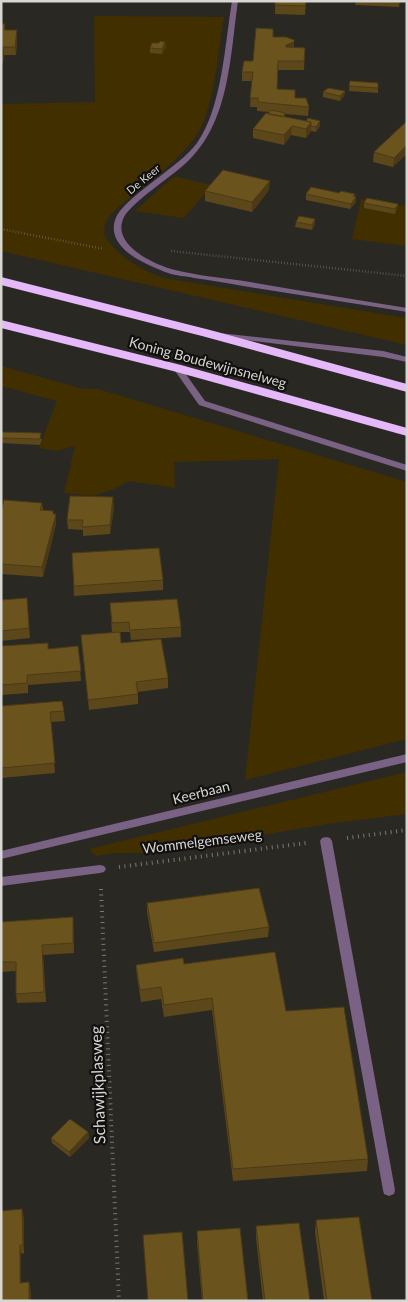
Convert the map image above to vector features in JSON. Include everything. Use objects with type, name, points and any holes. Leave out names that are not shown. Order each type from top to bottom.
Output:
[{"type":"highway","name":"Koning Boudewijnsnelweg","points":[[1,281],[206,333],[407,388]]},
{"type":"highway","name":"Koning Boudewijnsnelweg","points":[[1,324],[177,368],[407,432]]},
{"type":"street","name":"De Keer","points":[[235,1],[219,104],[210,125],[200,144],[127,207],[119,220],[122,244],[142,259],[173,272],[407,310]]},
{"type":"street","points":[[206,333],[383,354],[407,360]]},
{"type":"street","points":[[177,368],[202,403],[407,468]]},
{"type":"street","name":"Keerbaan","points":[[1,855],[407,758]]},
{"type":"street","points":[[326,841],[389,1190]]},
{"type":"street","points":[[1,882],[100,870]]},
{"type":"path","points":[[1,229],[105,249],[130,250]]},
{"type":"path","points":[[142,259],[175,250],[407,276]]},
{"type":"path","name":"Wommelgemseweg","points":[[100,870],[407,830]]},
{"type":"path","name":"Schawijkplasweg","points":[[100,870],[119,1301]]},
{"type":"shaded area","points":[[94,16],[224,17],[212,93],[204,121],[198,133],[180,155],[111,214],[105,224],[104,234],[116,250],[137,266],[163,278],[407,318],[407,345],[1,251],[1,104],[95,102]]},
{"type":"shaded area","points":[[177,177],[212,185],[184,218],[135,211],[172,178]]},
{"type":"shaded area","points":[[361,199],[407,206],[407,246],[352,239]]},
{"type":"shaded area","points":[[1,366],[83,389],[98,389],[407,482],[407,739],[245,780],[279,459],[174,462],[175,488],[129,481],[114,489],[93,496],[64,493],[75,446],[56,451],[39,448],[57,401],[1,386]]},
{"type":"shaded area","points":[[407,772],[407,814],[327,824],[153,853],[114,853],[96,856],[89,849]]},
{"type":"building","points":[[275,1],[306,1],[305,6],[275,5]]},
{"type":"building","points":[[1,24],[5,24],[4,30],[17,30],[15,47],[3,47],[2,54],[1,54]]},
{"type":"building","points":[[256,28],[273,29],[273,37],[286,37],[294,40],[294,42],[286,45],[286,47],[305,48],[304,61],[278,61],[277,89],[295,90],[295,98],[306,98],[309,107],[258,102],[258,98],[250,98],[253,72],[242,72],[244,61],[253,61]]},
{"type":"building","points":[[160,41],[165,42],[162,49],[150,48],[152,43],[159,43]]},
{"type":"building","points":[[350,81],[378,83],[378,88],[349,86]]},
{"type":"building","points":[[328,88],[345,91],[340,96],[323,92]]},
{"type":"building","points":[[271,110],[285,113],[283,117],[268,114]]},
{"type":"building","points":[[266,113],[311,122],[306,129],[292,126],[284,135],[253,129]]},
{"type":"building","points":[[308,118],[320,121],[316,127],[311,126],[311,122],[306,121]]},
{"type":"building","points":[[407,121],[407,145],[394,158],[374,152]]},
{"type":"building","points":[[223,170],[270,181],[252,202],[205,191]]},
{"type":"building","points":[[311,187],[339,193],[341,191],[355,194],[353,196],[356,197],[351,204],[306,194]]},
{"type":"building","points":[[367,198],[398,204],[395,209],[364,203]]},
{"type":"building","points":[[299,216],[315,219],[312,225],[296,222]]},
{"type":"building","points":[[1,432],[41,433],[40,439],[1,438]]},
{"type":"building","points":[[70,496],[113,497],[110,525],[82,527],[83,520],[67,520]]},
{"type":"building","points":[[4,500],[42,503],[40,510],[53,511],[53,514],[56,514],[42,567],[1,564],[1,510]]},
{"type":"building","points":[[159,548],[163,580],[74,586],[72,553]]},
{"type":"building","points":[[27,598],[29,628],[1,631],[1,600]]},
{"type":"building","points":[[177,599],[181,627],[130,630],[129,622],[112,623],[110,603]]},
{"type":"building","points":[[120,632],[121,643],[161,639],[168,678],[136,682],[138,694],[88,700],[81,635]]},
{"type":"building","points":[[48,643],[48,649],[78,646],[81,671],[27,675],[27,683],[1,685],[1,646]]},
{"type":"building","points":[[62,701],[64,711],[50,712],[55,763],[1,768],[1,706]]},
{"type":"building","points":[[259,888],[269,927],[154,943],[147,903]]},
{"type":"building","points":[[73,917],[73,943],[42,945],[44,992],[16,994],[16,962],[1,962],[1,922]]},
{"type":"building","points":[[275,952],[286,1011],[344,1007],[368,1159],[233,1169],[212,998],[164,1005],[161,987],[140,990],[136,965],[183,958],[184,964]]},
{"type":"building","points":[[70,1119],[88,1132],[69,1152],[51,1138]]},
{"type":"building","points":[[22,1209],[23,1245],[20,1245],[20,1283],[29,1282],[29,1301],[1,1301],[1,1211]]},
{"type":"building","points":[[359,1217],[372,1301],[327,1301],[316,1220]]},
{"type":"building","points":[[299,1223],[310,1301],[265,1301],[256,1226]]},
{"type":"building","points":[[240,1228],[248,1301],[203,1301],[197,1231]]},
{"type":"building","points":[[182,1232],[188,1301],[148,1301],[143,1235]]}]
